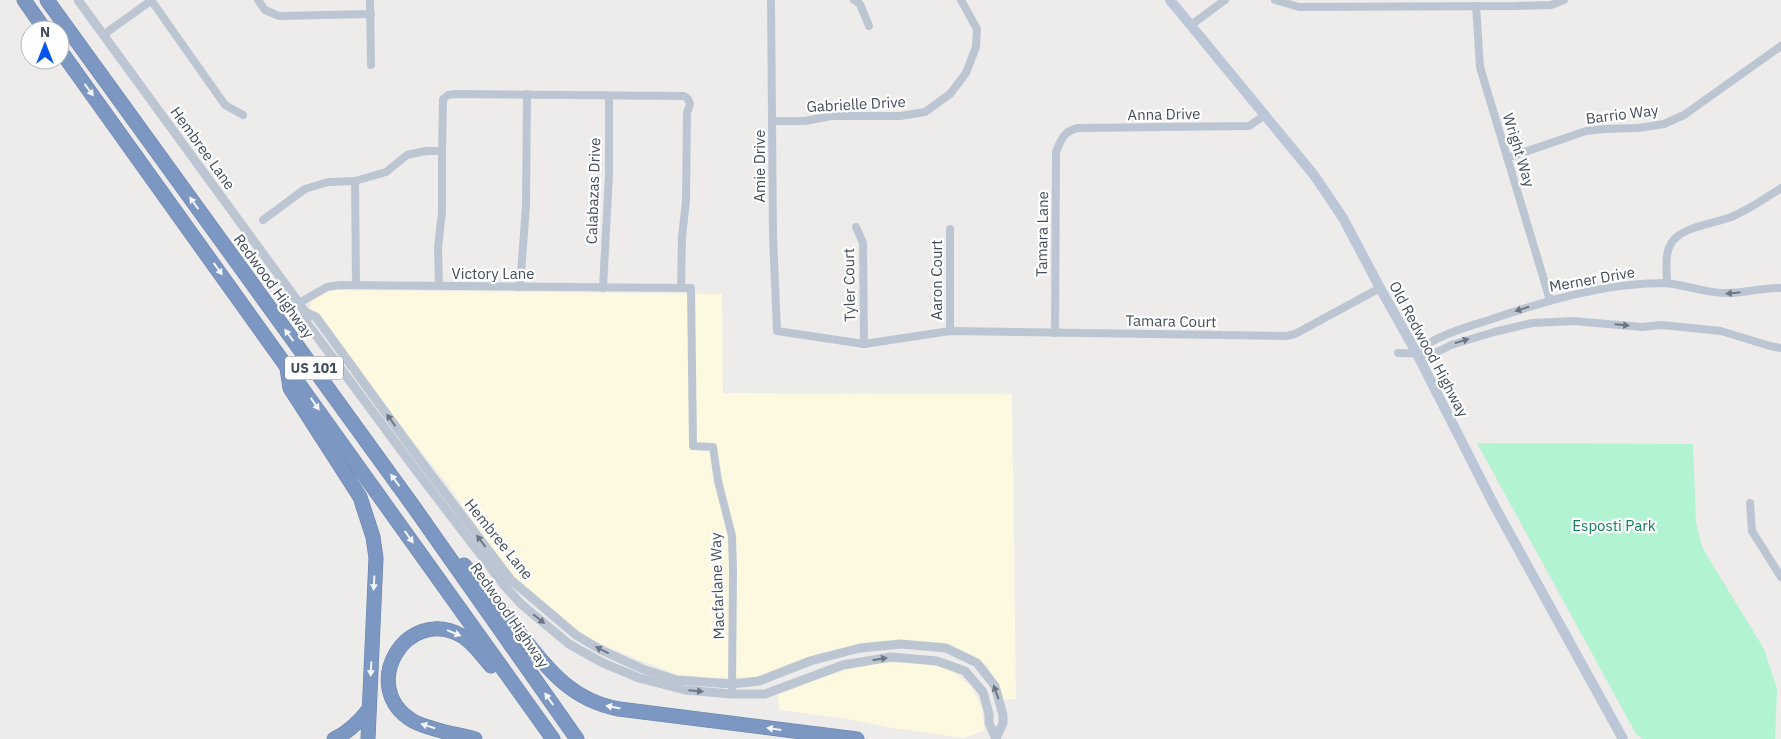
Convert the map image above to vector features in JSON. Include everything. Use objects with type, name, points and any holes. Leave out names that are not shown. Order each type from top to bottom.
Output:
[{"type":"highway","points":[[24,0],[38,20]]},
{"type":"highway","name":"Redwood Highway","points":[[47,0],[416,510],[577,739]]},
{"type":"highway","name":"US 101","points":[[70,64],[553,739]]},
{"type":"highway","points":[[286,365],[290,388],[360,497],[373,537],[376,558],[368,739]]},
{"type":"highway","points":[[416,510],[475,577],[547,669],[583,697],[619,709],[857,739]]},
{"type":"highway","points":[[475,739],[413,721],[397,706],[389,688],[390,666],[398,647],[412,636],[420,632],[436,630],[445,630],[461,636],[474,646],[538,718]]},
{"type":"highway","points":[[334,739],[346,733],[369,710]]},
{"type":"main road","name":"Old Redwood Highway","points":[[1170,0],[1314,175],[1336,206],[1416,352],[1495,507],[1623,739]]},
{"type":"street","name":"Hembree Lane","points":[[78,0],[299,303],[305,312],[307,323],[318,339],[418,473],[520,604],[569,644],[603,663],[638,678],[685,690],[732,694],[765,694],[843,665],[891,657],[937,661],[965,671],[983,692],[989,714],[989,723],[996,738]]},
{"type":"street","points":[[103,35],[152,0],[225,106],[243,115]]},
{"type":"street","points":[[258,0],[265,10],[279,16],[370,14]]},
{"type":"street","points":[[370,0],[371,65]]},
{"type":"street","name":"Amie Drive","points":[[771,0],[773,236],[777,331]]},
{"type":"street","points":[[854,0],[860,4],[869,26]]},
{"type":"street","name":"Gabrielle Drive","points":[[772,121],[804,121],[831,116],[900,116],[925,112],[950,94],[966,73],[976,47],[977,29],[961,0]]},
{"type":"street","points":[[1191,25],[1225,0]]},
{"type":"street","points":[[1275,0],[1299,7],[1551,5],[1564,0]]},
{"type":"street","name":"Wright Way","points":[[1476,6],[1480,67],[1550,300]]},
{"type":"street","name":"Barrio Way","points":[[1507,158],[1586,131],[1638,128],[1664,124],[1684,115],[1781,46]]},
{"type":"street","points":[[439,286],[438,248],[442,212],[444,99],[448,95],[455,94],[527,94],[678,96],[688,99],[690,104],[687,113],[686,201],[682,237],[680,288]]},
{"type":"street","points":[[520,286],[526,206],[527,94]]},
{"type":"street","name":"Calabazas Drive","points":[[603,288],[609,175],[609,96]]},
{"type":"street","name":"Anna Drive","points":[[1062,136],[1070,130],[1078,128],[1249,126],[1264,115]]},
{"type":"street","name":"Tamara Lane","points":[[1054,333],[1056,152],[1062,136]]},
{"type":"street","points":[[263,220],[305,188],[328,182],[355,181],[386,172],[407,155],[442,151]]},
{"type":"street","points":[[355,181],[356,285]]},
{"type":"street","points":[[1667,283],[1666,262],[1668,251],[1671,242],[1678,236],[1688,230],[1733,216],[1781,188]]},
{"type":"street","name":"Tyler Court","points":[[856,227],[863,243],[864,344]]},
{"type":"street","name":"Aaron Court","points":[[950,229],[950,331]]},
{"type":"street","name":"Merner Drive","points":[[1416,352],[1427,344],[1457,330],[1550,300],[1623,286],[1667,283],[1722,294],[1769,287],[1781,288]]},
{"type":"street","name":"Victory Lane","points":[[299,303],[327,287],[356,285],[691,288]]},
{"type":"street","name":"Macfarlane Way","points":[[691,288],[693,446],[713,447],[718,481],[732,536],[734,569],[732,694]]},
{"type":"street","name":"Tamara Court","points":[[777,331],[864,344],[950,331],[1286,336],[1295,334],[1380,288]]},
{"type":"street","name":"Hembree Lane","points":[[305,312],[316,316],[420,460],[511,580],[576,635],[601,650],[645,670],[676,680],[732,684],[759,681],[810,661],[860,648],[901,644],[946,648],[977,664],[995,686],[1003,715],[1003,723],[996,738]]},
{"type":"street","name":"Merner Drive","points":[[1398,353],[1416,352],[1433,354],[1451,344],[1532,323],[1573,321],[1642,327],[1661,325],[1721,331],[1781,348]]},
{"type":"street","points":[[1750,503],[1752,530],[1781,577]]},
{"type":"street","points":[[808,677],[810,669],[849,656],[860,648]]},
{"type":"shaded area","points":[[332,290],[722,294],[723,393],[1012,394],[1016,699],[1003,700],[987,665],[950,644],[880,641],[821,653],[756,677],[714,678],[678,675],[590,639],[562,620],[508,572],[448,485],[361,376],[310,308],[312,298]]},
{"type":"shaded area","points":[[915,662],[950,669],[971,686],[981,706],[985,730],[964,738],[780,710],[777,693],[827,674],[876,663]]},
{"type":"green space","name":"Esposti Park","points":[[1477,443],[1693,444],[1696,522],[1702,547],[1764,649],[1777,689],[1775,739],[1643,739],[1636,734]]}]
